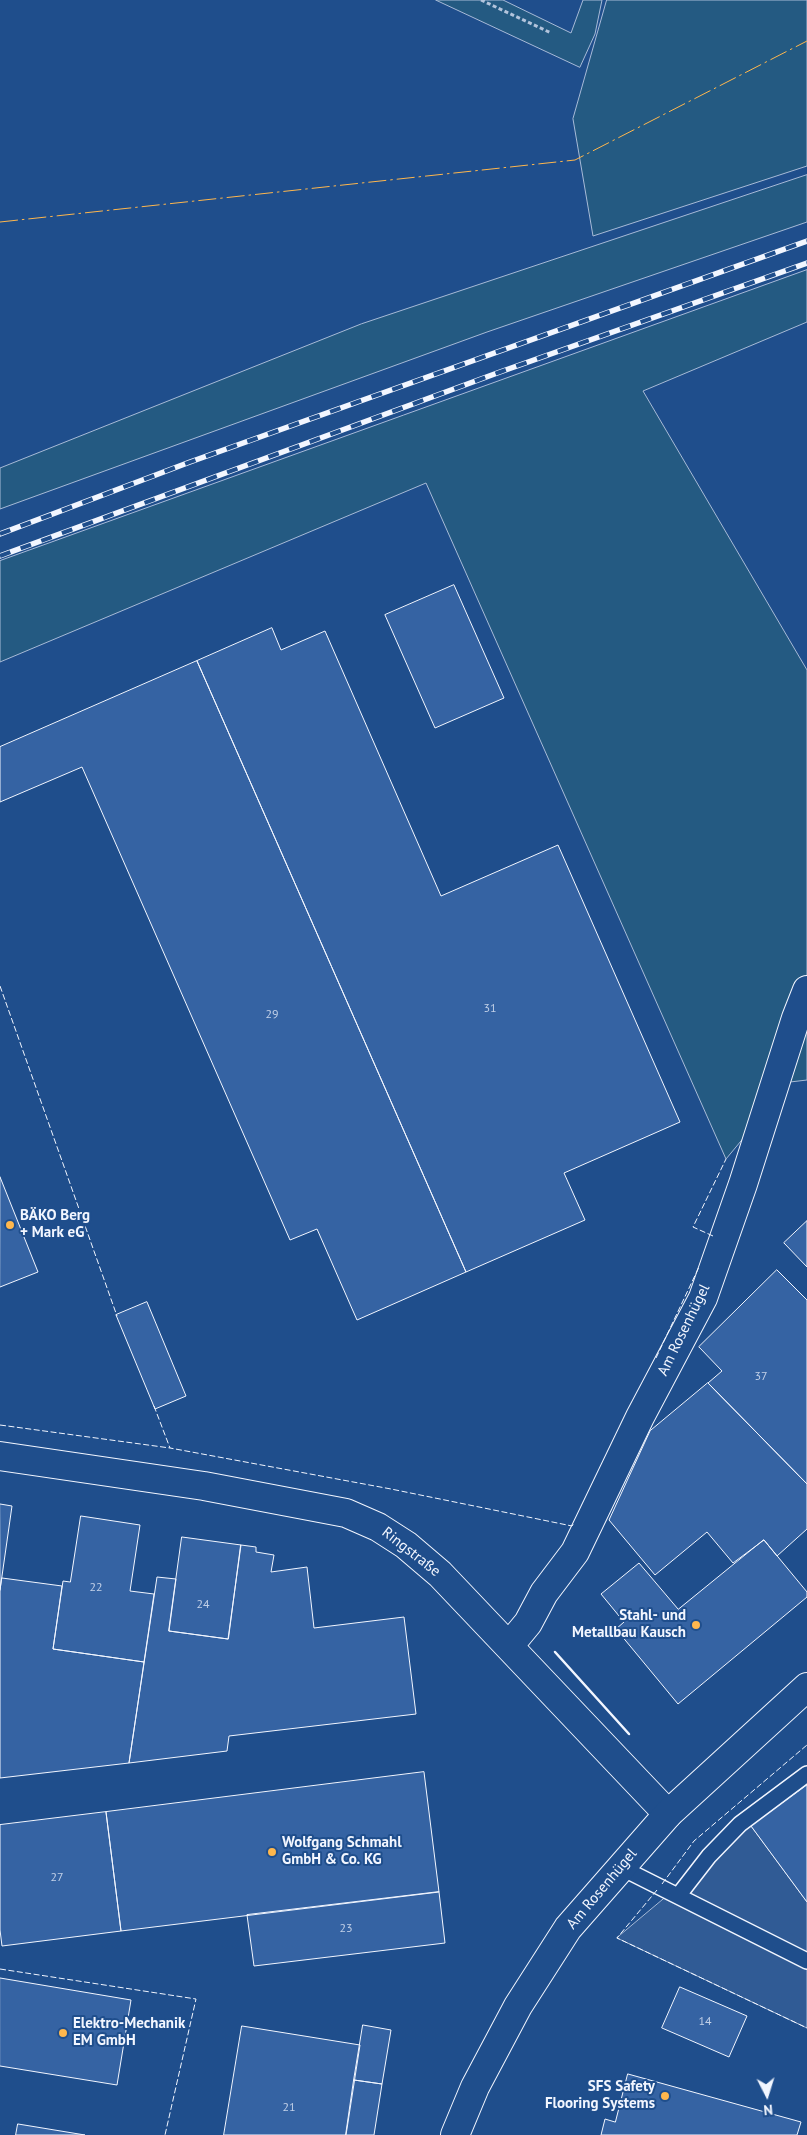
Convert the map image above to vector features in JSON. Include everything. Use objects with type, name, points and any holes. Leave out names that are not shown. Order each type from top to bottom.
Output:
[{"type":"street","name":"Am Rosenhügel","points":[[509,1646],[528,1623],[544,1593],[575,1552],[640,1417],[703,1298],[807,990]]},
{"type":"street","name":"Ringstraße","points":[[0,1456],[204,1486],[346,1514],[378,1526],[406,1545],[440,1574],[668,1814]]},
{"type":"street","name":"Am Rosenhügel","points":[[455,2135],[475,2087],[518,2006],[568,1928],[668,1814],[807,1688]]},
{"type":"lane","points":[[678,1896],[710,1856],[740,1824],[807,1774]]},
{"type":"lane","points":[[620,1867],[807,1961]]},
{"type":"path","points":[[481,0],[551,33]]},
{"type":"shaded area","points":[[436,0],[503,0],[571,33],[583,0],[602,0],[595,34],[580,67]]},
{"type":"shaded area","points":[[607,0],[807,0],[807,166],[593,236],[573,119]]},
{"type":"shaded area","points":[[807,175],[807,222],[487,332],[0,509],[0,468],[361,324]]},
{"type":"shaded area","points":[[807,270],[807,322],[643,391],[807,670],[807,1080],[790,1082],[726,1159],[426,483],[0,662],[0,561]]},
{"type":"shaded area","points":[[751,1826],[807,1902],[807,2028],[617,1938]]},
{"type":"building","points":[[454,585],[504,698],[435,728],[385,615]]},
{"type":"building","points":[[272,628],[281,650],[325,631],[441,896],[558,845],[680,1122],[564,1173],[585,1220],[466,1272],[197,661]]},
{"type":"building","points":[[197,661],[466,1272],[357,1320],[317,1229],[290,1240],[82,767],[0,802],[0,747]]},
{"type":"building","name":"BÄKO Berg + Mark eG","points":[[0,1177],[38,1272],[0,1287]]},
{"type":"building","points":[[807,1221],[807,1267],[784,1243]]},
{"type":"building","points":[[777,1270],[807,1300],[807,1484],[708,1383],[722,1371],[699,1347]]},
{"type":"building","points":[[147,1302],[186,1396],[155,1409],[116,1315]]},
{"type":"building","points":[[708,1383],[807,1484],[807,1529],[777,1556],[764,1540],[733,1563],[707,1532],[655,1575],[609,1520],[650,1431]]},
{"type":"building","points":[[0,1504],[12,1506],[0,1590]]},
{"type":"building","points":[[81,1516],[140,1525],[130,1591],[154,1594],[144,1662],[53,1649],[63,1581],[70,1582]]},
{"type":"building","points":[[182,1537],[241,1545],[228,1639],[169,1631]]},
{"type":"building","name":"Stahl- und Metallbau Kausch","points":[[764,1540],[807,1592],[807,1597],[678,1704],[616,1629],[624,1622],[601,1594],[639,1563],[678,1609]]},
{"type":"building","points":[[241,1545],[256,1547],[256,1552],[274,1555],[271,1572],[307,1567],[314,1628],[404,1617],[416,1714],[229,1736],[227,1751],[129,1763],[157,1577],[176,1579],[169,1631],[228,1639]]},
{"type":"building","points":[[2,1578],[62,1586],[53,1649],[144,1662],[129,1763],[0,1778],[0,1590]]},
{"type":"building","name":"Wolfgang Schmahl GmbH & Co. KG","points":[[424,1772],[439,1892],[121,1931],[106,1812]]},
{"type":"building","points":[[807,1785],[807,1902],[751,1826]]},
{"type":"building","points":[[106,1812],[121,1931],[2,1946],[0,1930],[0,1825]]},
{"type":"building","name":"Wolfgang Schmahl GmbH & Co. KG","points":[[439,1892],[445,1943],[254,1966],[247,1915]]},
{"type":"building","name":"Elektro-Mechanik EM GmbH","points":[[0,1978],[131,2000],[117,2085],[0,2066]]},
{"type":"building","points":[[680,1987],[747,2016],[729,2057],[662,2028]]},
{"type":"building","points":[[363,2025],[391,2030],[382,2084],[354,2080]]},
{"type":"building","points":[[242,2026],[360,2045],[346,2135],[224,2135]]},
{"type":"building","name":"SFS Safety Flooring Systems","points":[[628,2074],[801,2122],[797,2135],[601,2135],[605,2119],[615,2122]]},
{"type":"building","points":[[354,2080],[382,2084],[374,2135],[346,2135]]},
{"type":"building","points":[[18,2124],[85,2135],[16,2135]]},
{"type":"railway","points":[[0,534],[190,462],[807,241]]},
{"type":"railway","points":[[0,556],[500,372],[807,263]]},
{"type":"fence","points":[[0,986],[117,1316]]},
{"type":"fence","points":[[713,1236],[693,1227],[726,1159]]},
{"type":"fence","points":[[656,1358],[699,1267]]},
{"type":"fence","points":[[154,1406],[170,1448],[391,1489],[572,1526],[574,1523]]},
{"type":"fence","points":[[0,1425],[170,1448]]},
{"type":"fence","points":[[662,1884],[694,1841],[807,1745]]},
{"type":"fence","points":[[657,1890],[617,1938],[807,2028]]},
{"type":"fence","points":[[0,1969],[196,1999],[165,2135]]},
{"type":"wall","points":[[555,1652],[629,1734]]},
{"type":"power","points":[[0,222],[575,160],[807,41]]},
{"type":"place","name":"BÄKO Berg + Mark eG","points":[[10,1225]]},
{"type":"place","name":"Stahl- und Metallbau Kausch","points":[[696,1625]]},
{"type":"place","name":"Wolfgang Schmahl GmbH & Co. KG","points":[[272,1852]]},
{"type":"place","name":"Elektro-Mechanik EM GmbH","points":[[63,2033]]},
{"type":"place","name":"SFS Safety Flooring Systems","points":[[665,2096]]}]
